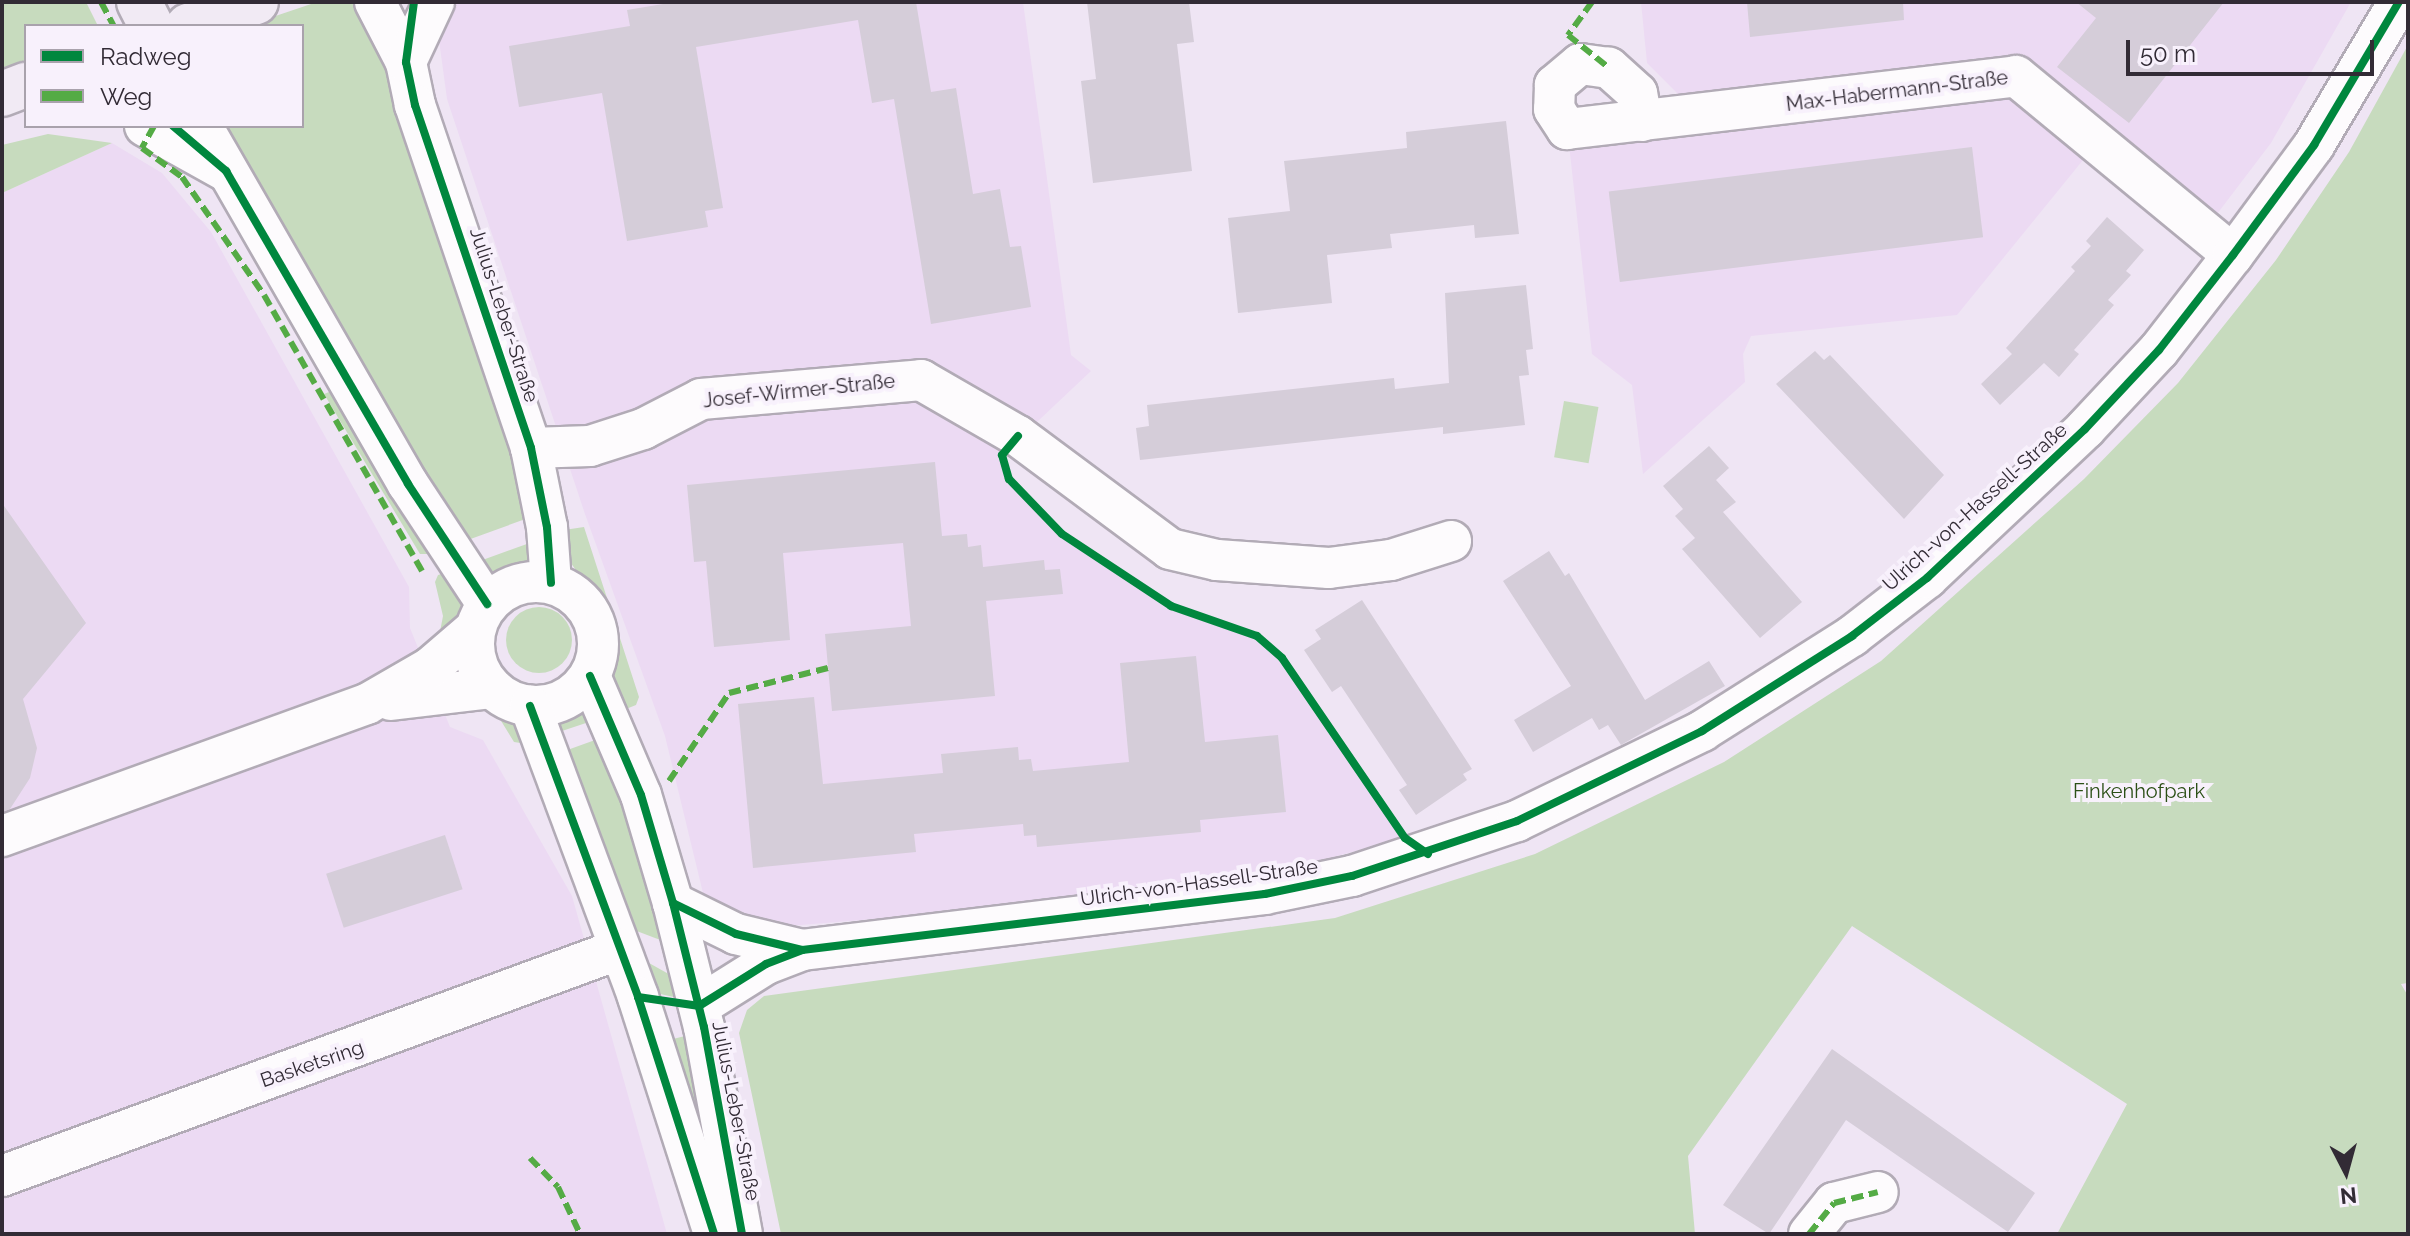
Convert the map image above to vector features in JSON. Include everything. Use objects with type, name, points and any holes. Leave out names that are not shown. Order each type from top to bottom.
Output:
[{"type":"main road","points":[[139,2],[150,24]]},
{"type":"main road","points":[[194,24],[256,2]]},
{"type":"main road","points":[[2,94],[24,86]]},
{"type":"street","name":"Julius-Leber-Straße","points":[[375,2],[406,62],[415,105],[531,448],[547,527],[551,583]]},
{"type":"street","points":[[406,62],[434,2]]},
{"type":"street","name":"Ulrich-von-Hassell-Straße","points":[[696,993],[802,950],[1265,894],[1428,854],[1556,804],[1702,731],[1852,636],[1927,578],[2085,429],[2159,350],[2314,145],[2399,2]]},
{"type":"street","name":"Max-Habermann-Straße","points":[[1642,121],[2016,76],[2233,255]]},
{"type":"street","points":[[2,106],[24,106]]},
{"type":"street","points":[[149,128],[226,171]]},
{"type":"street","points":[[203,128],[481,617],[477,660],[492,688]]},
{"type":"street","name":"Josef-Wirmer-Straße","points":[[531,448],[590,446],[643,429],[701,399],[921,380],[1018,436],[1170,549],[1217,560],[1329,568],[1391,560],[1451,541]]},
{"type":"street","points":[[2,836],[367,704],[431,667],[516,585],[551,583],[569,590],[594,620],[598,649],[590,676],[564,699],[530,706],[492,688],[367,704]]},
{"type":"street","name":"Julius-Leber-Straße","points":[[590,676],[641,795],[673,903],[696,993],[742,1234]]},
{"type":"street","points":[[530,706],[620,949],[714,1234]]},
{"type":"street","name":"Ulrich-von-Hassell-Straße","points":[[673,903],[736,934],[802,950]]},
{"type":"street","points":[[620,949],[659,959],[696,993]]},
{"type":"street","name":"Basketsring","points":[[2,1176],[620,949]]},
{"type":"street","points":[[1809,1234],[1834,1203],[1878,1192]]},
{"type":"shaded area","points":[[451,2],[1023,2],[1071,355],[1091,371],[1002,455],[1008,476],[1062,534],[1171,606],[1257,636],[1282,658],[1405,838],[1284,870],[1005,908],[765,928],[715,910],[703,893],[665,736],[585,514],[447,99],[436,18]]},
{"type":"shaded area","points":[[1641,2],[2351,2],[2271,143],[2214,218],[2109,128],[1957,315],[1751,336],[1743,354],[1745,382],[1643,474],[1632,385],[1592,354],[1569,144],[1690,106],[1647,63]]},
{"type":"shaded area","points":[[112,143],[162,173],[211,232],[409,587],[410,628],[450,727],[483,740],[572,896],[667,1234],[2,1234],[2,193]]},
{"type":"green space","points":[[2,2],[86,2],[97,24],[24,24],[24,61],[2,68]]},
{"type":"green space","points":[[317,2],[358,2],[424,162],[531,517],[465,541],[219,128],[304,128],[304,24],[252,24]]},
{"type":"green space","name":"Finkenhofpark","points":[[2408,45],[2408,983],[2401,984],[2408,996],[2408,1234],[2057,1234],[2127,1104],[1852,926],[1688,1156],[1695,1234],[781,1234],[739,1033],[747,1010],[764,996],[1335,918],[1535,854],[1724,762],[1881,661],[2084,479],[2178,383],[2276,260],[2349,152]]},
{"type":"green space","points":[[48,134],[112,143],[2,193],[2,145]]},
{"type":"green space","points":[[329,392],[442,554],[420,554],[324,394]]},
{"type":"green space","points":[[1564,401],[1598,407],[1589,463],[1554,457]]},
{"type":"green space","points":[[584,527],[639,697],[636,705],[621,711],[612,685],[610,617],[565,555],[564,530]]},
{"type":"green space","points":[[538,540],[534,566],[497,578],[477,562]]},
{"type":"green space","points":[[455,570],[466,616],[438,642],[443,616],[435,582],[438,575]]},
{"type":"green space","points":[[533,607],[545,607],[557,612],[567,622],[572,640],[570,653],[557,668],[545,673],[533,673],[521,668],[511,658],[506,646],[506,634],[511,622],[521,612]]},
{"type":"green space","points":[[496,700],[513,712],[527,744],[514,742],[495,711],[482,706]]},
{"type":"green space","points":[[583,700],[601,718],[553,734],[553,713]]},
{"type":"green space","points":[[609,735],[663,941],[634,930],[559,753]]},
{"type":"green space","points":[[649,963],[674,977],[678,998],[656,993]]},
{"type":"green space","points":[[693,1034],[736,1229],[669,1040]]},
{"type":"building","points":[[675,2],[916,2],[931,92],[956,88],[973,194],[1000,189],[1010,247],[1021,246],[1031,307],[931,324],[894,99],[872,103],[858,20],[696,47],[723,208],[705,211],[708,227],[627,241],[602,93],[519,107],[509,46],[630,26],[627,10]]},
{"type":"building","points":[[1087,2],[1189,2],[1194,42],[1177,44],[1192,171],[1093,183],[1081,81],[1096,79]]},
{"type":"building","points":[[1747,2],[1903,2],[1904,20],[1750,37]]},
{"type":"building","points":[[2076,2],[2224,2],[2129,123],[2057,67],[2096,18]]},
{"type":"building","points":[[1506,121],[1519,234],[1475,238],[1474,225],[1390,234],[1392,248],[1327,255],[1332,303],[1238,313],[1228,218],[1290,211],[1284,161],[1407,148],[1406,132]]},
{"type":"building","points":[[1972,147],[1983,237],[1620,282],[1609,192]]},
{"type":"building","points":[[2107,217],[2144,250],[2126,271],[2131,275],[2108,300],[2114,305],[2074,350],[2079,354],[2059,377],[2044,363],[2000,405],[1981,384],[2012,354],[2006,348],[2075,271],[2071,267],[2091,246],[2086,241]]},
{"type":"building","points":[[1526,285],[1533,349],[1526,350],[1529,375],[1519,376],[1525,425],[1443,434],[1443,427],[1140,460],[1136,428],[1149,426],[1147,405],[1394,378],[1395,389],[1449,383],[1445,293]]},
{"type":"building","points":[[1815,351],[1824,360],[1830,355],[1944,475],[1904,519],[1776,384]]},
{"type":"building","points":[[1709,446],[1729,468],[1716,480],[1736,502],[1723,512],[1802,602],[1760,638],[1682,549],[1695,538],[1675,516],[1683,509],[1663,486]]},
{"type":"building","points":[[935,462],[942,536],[967,534],[968,547],[981,545],[983,567],[1044,560],[1045,570],[1060,569],[1063,594],[986,601],[995,696],[832,711],[825,634],[911,626],[903,543],[783,553],[790,640],[714,647],[706,561],[694,562],[687,485]]},
{"type":"building","points":[[2,503],[86,623],[23,699],[37,748],[30,778],[10,809],[2,812]]},
{"type":"building","points":[[1549,551],[1565,576],[1569,573],[1645,700],[1709,661],[1725,686],[1621,745],[1608,725],[1599,730],[1592,718],[1533,752],[1514,720],[1571,686],[1503,581]]},
{"type":"building","points":[[1362,600],[1472,769],[1463,774],[1467,780],[1416,815],[1399,790],[1407,785],[1341,686],[1332,692],[1304,650],[1321,639],[1315,630]]},
{"type":"building","points":[[1196,656],[1205,742],[1278,735],[1286,812],[1200,820],[1201,832],[1037,847],[1036,835],[1024,836],[1023,824],[914,834],[916,852],[753,868],[738,704],[814,697],[823,784],[943,773],[941,754],[1018,747],[1019,760],[1031,759],[1033,771],[1129,762],[1120,663]]},
{"type":"building","points":[[445,835],[463,889],[344,928],[326,874]]},
{"type":"building","points":[[1832,1049],[2035,1193],[2008,1232],[1846,1120],[1769,1234],[1723,1205]]},
{"type":"marked path","points":[[101,2],[113,24]]},
{"type":"marked path","points":[[1592,2],[1568,35],[1609,68]]},
{"type":"marked path","points":[[153,128],[142,148],[182,177],[264,295],[423,573]]},
{"type":"marked path","points":[[669,781],[729,693],[828,668]]},
{"type":"marked path","points":[[530,1158],[558,1187],[580,1234]]},
{"type":"marked path","points":[[1809,1234],[1834,1203],[1878,1192]]},
{"type":"cycle path","points":[[414,2],[406,62],[415,105],[531,448],[547,527],[551,583]]},
{"type":"cycle path","points":[[638,997],[699,1006],[766,964],[802,950],[1265,894],[1352,876],[1517,821],[1702,731],[1852,636],[1927,578],[2085,429],[2159,350],[2314,145],[2399,2]]},
{"type":"cycle path","points":[[175,128],[226,171],[408,484],[487,604]]},
{"type":"cycle path","points":[[1018,436],[1002,455],[1009,479],[1062,534],[1171,606],[1257,636],[1282,658],[1405,838],[1428,854]]},
{"type":"cycle path","points":[[590,676],[641,795],[673,903],[704,1027],[742,1234]]},
{"type":"cycle path","points":[[530,706],[638,997],[714,1234]]},
{"type":"cycle path","points":[[673,903],[736,934],[802,950]]}]
